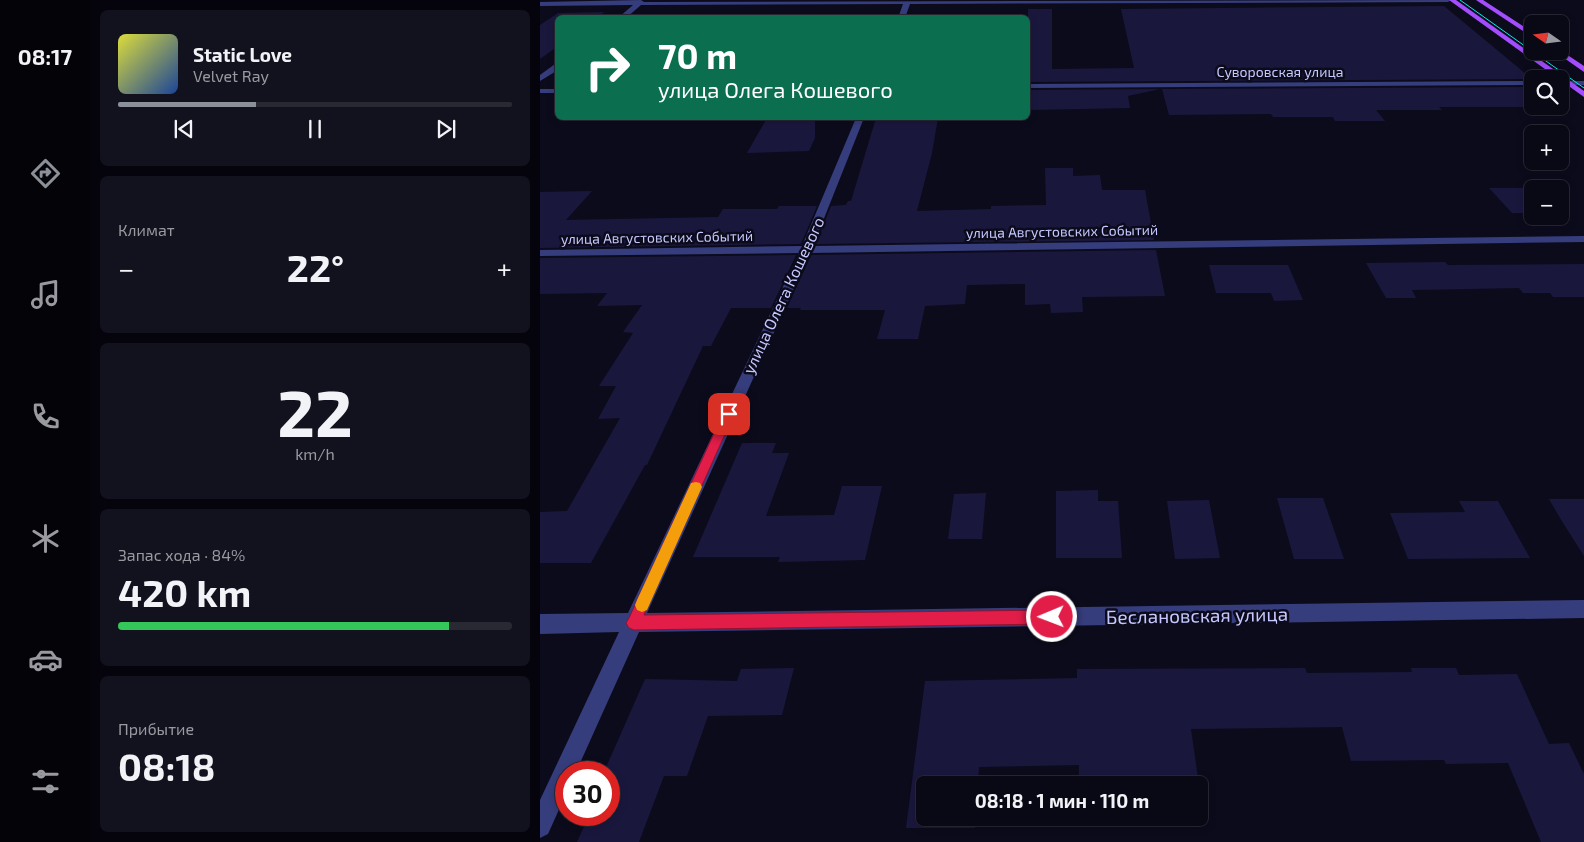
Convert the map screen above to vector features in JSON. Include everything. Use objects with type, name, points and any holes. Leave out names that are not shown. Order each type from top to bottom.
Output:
[{"type":"main road","points":[[1452,0],[1546,70]]},
{"type":"main road","points":[[1479,0],[1524,30]]},
{"type":"main road","points":[[1569,60],[1584,70]]},
{"type":"main road","points":[[1569,86],[1584,94]]},
{"type":"street","points":[[540,4],[641,2],[1448,0]]},
{"type":"street","points":[[902,15],[908,1]]},
{"type":"street","points":[[625,15],[641,2]]},
{"type":"street","points":[[540,79],[555,68]]},
{"type":"street","points":[[1569,83],[1584,82]]},
{"type":"street","name":"Суворовская улица","points":[[1030,86],[1524,83]]},
{"type":"street","points":[[540,91],[555,91]]},
{"type":"street","name":"улица Олега Кошевого","points":[[540,826],[790,280],[806,250],[859,120]]},
{"type":"street","name":"улица Августовских Событий","points":[[540,253],[1584,239]]},
{"type":"street","name":"Беслановская улица","points":[[540,624],[1584,609]]},
{"type":"building","points":[[1444,6],[1524,72],[1524,79],[1030,82],[1030,15],[1028,15],[1028,9],[1052,9],[1052,69],[1134,68],[1121,9]]},
{"type":"building","points":[[604,12],[600,15],[555,15],[558,13]]},
{"type":"building","points":[[555,15],[555,48],[540,59],[540,25]]},
{"type":"building","points":[[1524,87],[1524,107],[1439,107],[1442,110],[1376,110],[1385,121],[1335,121],[1333,117],[1273,117],[1271,114],[1169,115],[1162,89]]},
{"type":"building","points":[[1160,89],[1128,96],[1130,108],[1030,110],[1030,90]]},
{"type":"building","points":[[766,120],[815,120],[815,138],[809,151],[747,153]]},
{"type":"building","points":[[875,120],[938,120],[932,153],[917,211],[991,209],[991,206],[1046,205],[1045,168],[1073,168],[1073,176],[1100,175],[1102,190],[1145,190],[1154,240],[816,244],[831,206],[846,205],[848,201],[851,201]]},
{"type":"building","points":[[1489,188],[1524,188],[1524,213],[1512,213]]},
{"type":"building","points":[[592,191],[566,220],[718,217],[723,209],[777,209],[779,206],[817,206],[801,244],[540,248],[540,192]]},
{"type":"building","points":[[1156,250],[1165,296],[1082,297],[1083,312],[1051,313],[1050,304],[1025,305],[1025,284],[967,285],[965,304],[925,306],[918,339],[877,339],[885,310],[800,310],[801,308],[787,308],[811,255]]},
{"type":"building","points":[[796,255],[771,308],[731,308],[711,346],[703,346],[647,465],[645,465],[591,563],[540,563],[540,512],[567,511],[620,418],[598,419],[616,386],[599,386],[633,333],[623,332],[642,305],[597,306],[607,293],[540,294],[540,258]]},
{"type":"building","points":[[1445,262],[1448,265],[1584,264],[1584,297],[1553,297],[1550,293],[1523,293],[1519,288],[1412,290],[1416,298],[1386,298],[1366,263]]},
{"type":"building","points":[[1209,265],[1288,265],[1303,300],[1274,301],[1271,293],[1216,293]]},
{"type":"building","points":[[742,443],[776,443],[772,453],[789,453],[766,516],[834,515],[842,486],[882,486],[865,560],[778,562],[780,557],[693,557]]},
{"type":"building","points":[[1098,490],[1098,501],[1118,501],[1122,558],[1056,558],[1056,491]]},
{"type":"building","points":[[986,493],[982,539],[948,539],[954,494]]},
{"type":"building","points":[[1277,498],[1323,498],[1344,559],[1294,559]]},
{"type":"building","points":[[1549,499],[1584,499],[1584,556],[1560,518]]},
{"type":"building","points":[[1209,500],[1220,558],[1175,559],[1167,501]]},
{"type":"building","points":[[1459,501],[1498,501],[1530,558],[1408,559],[1390,513],[1465,512]]},
{"type":"building","points":[[794,668],[782,715],[708,716],[687,776],[664,776],[639,842],[577,842],[584,826],[620,826],[620,761],[609,761],[645,679],[737,681],[741,669]]},
{"type":"building","points":[[1305,668],[1307,673],[1412,672],[1411,668],[1456,668],[1459,675],[1517,674],[1549,744],[1569,743],[1584,774],[1584,842],[1541,842],[1508,763],[1446,764],[1444,760],[1351,761],[1342,727],[1191,729],[1198,776],[1079,776],[1079,765],[979,767],[978,776],[916,776],[916,826],[975,826],[975,828],[906,828],[925,681],[1077,678],[1077,669]]},
{"type":"tram line","points":[[1460,0],[1584,88]]},
{"type":"slow traffic","points":[[642,605],[696,487]]},
{"type":"route","points":[[729,414],[634,623],[1052,617]]}]
